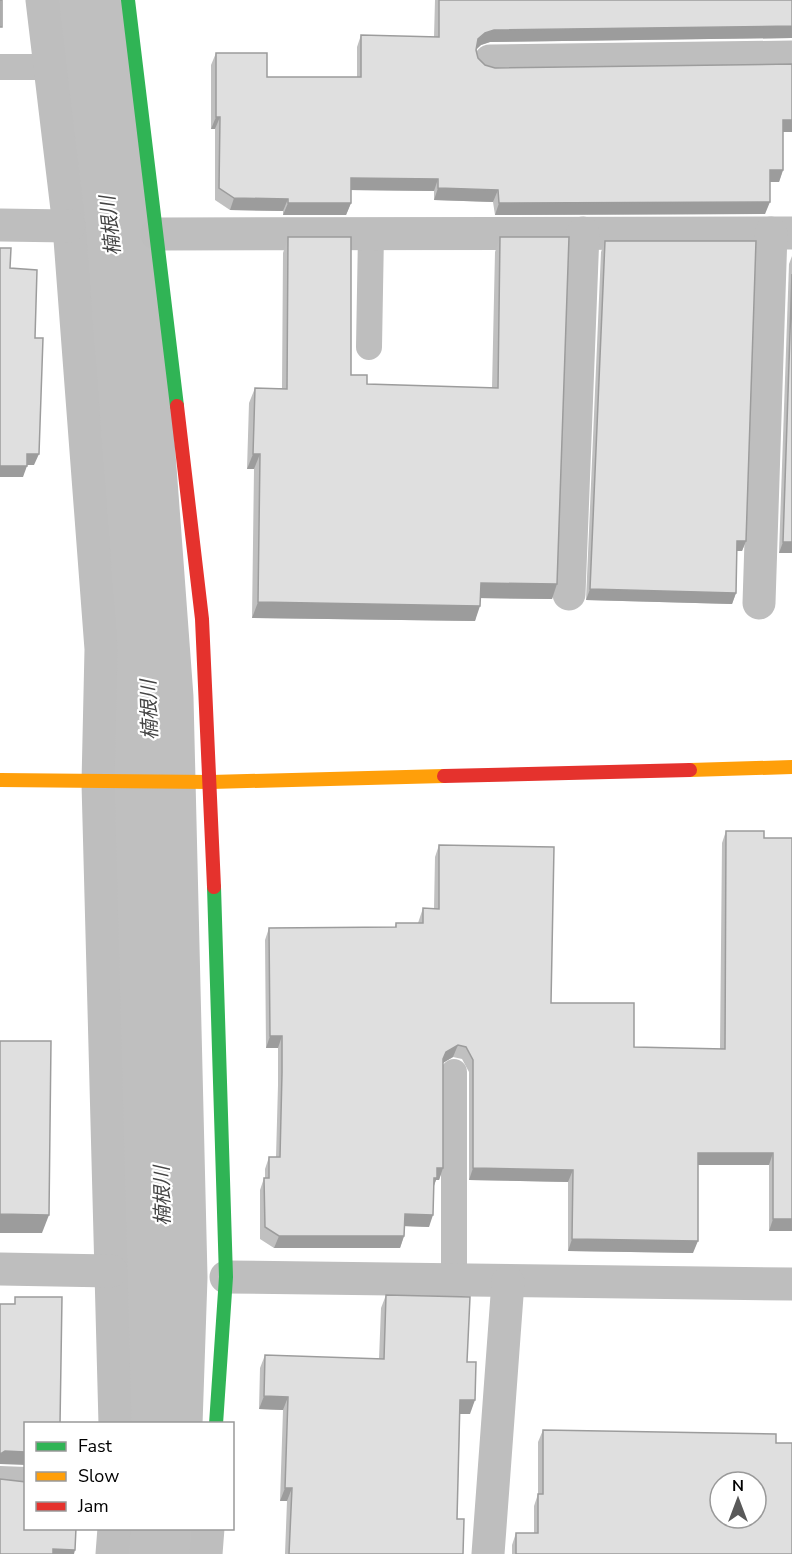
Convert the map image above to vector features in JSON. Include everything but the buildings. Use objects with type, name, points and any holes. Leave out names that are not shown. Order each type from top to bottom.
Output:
[{"type":"street","points":[[42,0],[69,226],[101,649],[98,783],[115,1422]]},
{"type":"street","points":[[128,0],[202,619],[211,782],[226,1278],[216,1422]]},
{"type":"street","points":[[490,61],[792,57]]},
{"type":"street","points":[[0,225],[69,226]]},
{"type":"street","points":[[569,594],[583,233]]},
{"type":"street","points":[[157,234],[782,233],[759,603]]},
{"type":"street","points":[[0,780],[98,783],[211,782],[792,767]]},
{"type":"street","points":[[0,1269],[111,1271]]},
{"type":"street","points":[[226,1278],[792,1284]]},
{"type":"street","points":[[488,1554],[508,1282]]},
{"type":"street","points":[[112,1554],[114,1530]]},
{"type":"street","points":[[206,1554],[208,1530]]},
{"type":"lane","points":[[0,67],[51,68]]},
{"type":"lane","points":[[369,347],[371,234]]},
{"type":"lane","points":[[454,1072],[454,1281]]},
{"type":"lane","points":[[0,1479],[24,1480]]},
{"type":"waterway","name":"楠根川","points":[[86,0],[127,387],[150,698],[164,1277],[159,1422]]},
{"type":"waterway","name":"楠根川","points":[[152,1554],[154,1530]]},
{"type":"traffic: fast","points":[[128,0],[177,406]]},
{"type":"traffic: fast","points":[[214,887],[226,1277],[216,1422]]},
{"type":"traffic: slow","points":[[690,770],[792,767]]},
{"type":"traffic: slow","points":[[0,780],[211,782],[444,776]]},
{"type":"traffic: jam","points":[[177,406],[202,619],[214,887]]},
{"type":"traffic: jam","points":[[444,776],[690,770]]}]
